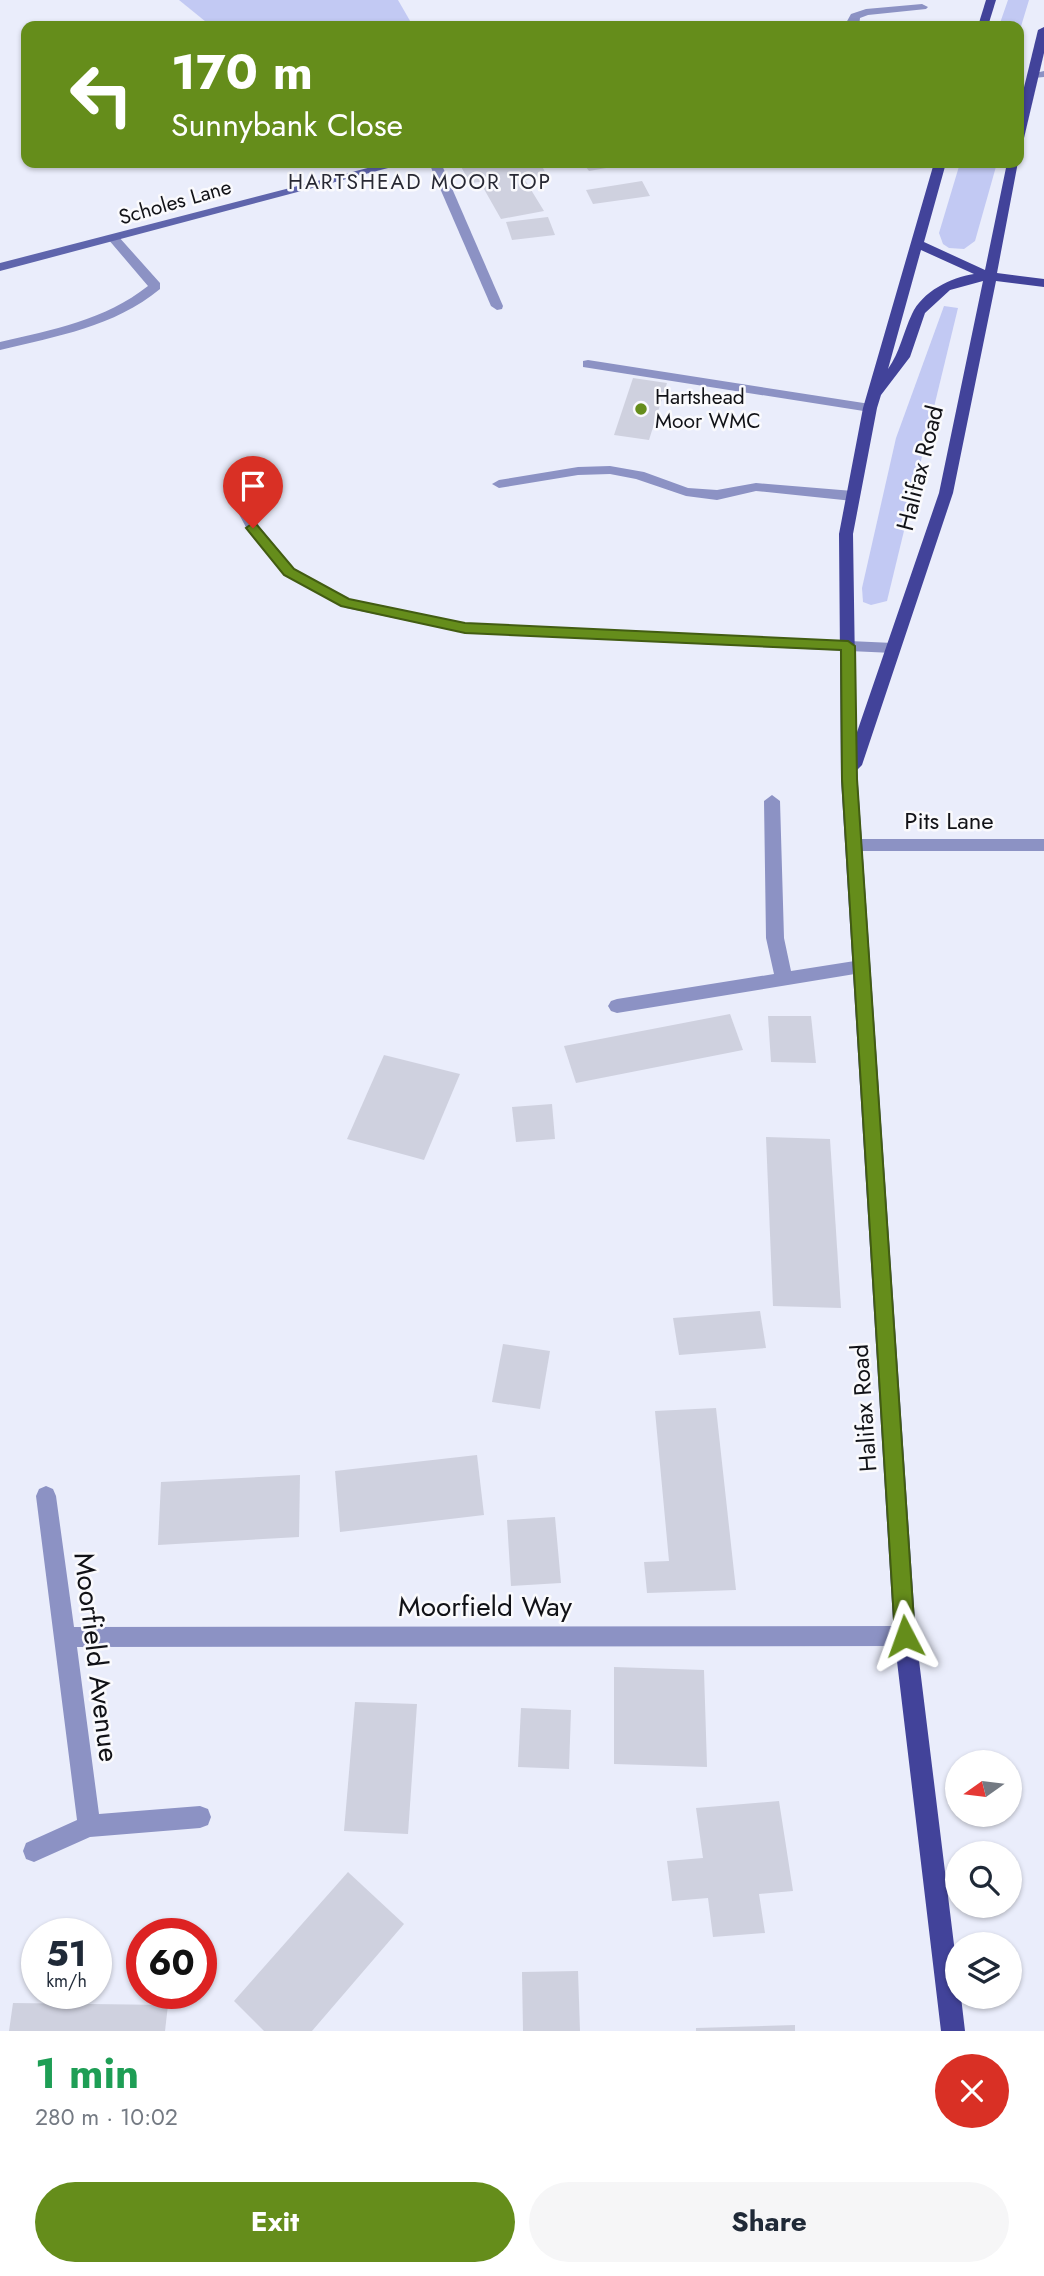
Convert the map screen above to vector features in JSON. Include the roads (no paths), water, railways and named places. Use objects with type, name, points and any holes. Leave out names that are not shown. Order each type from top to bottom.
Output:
[{"type":"main road","points":[[985,21],[991,0]]},
{"type":"main road","points":[[1024,102],[1038,75],[1044,30]]},
{"type":"main road","name":"Scholes Lane","points":[[0,267],[114,239],[288,189],[379,168]]},
{"type":"main road","name":"Halifax Road","points":[[939,168],[871,404],[846,534],[849,779],[905,1636],[953,2031]]},
{"type":"main road","name":"Halifax Road","points":[[849,779],[946,493],[1012,168]]},
{"type":"main road","points":[[917,243],[947,259],[990,276],[1044,283]]},
{"type":"main road","points":[[871,404],[903,357],[919,312],[946,287],[966,279],[990,276]]},
{"type":"street","points":[[853,21],[855,16],[866,12],[922,7]]},
{"type":"street","points":[[437,168],[497,306]]},
{"type":"street","points":[[0,346],[72,327],[143,298],[155,286],[114,239]]},
{"type":"street","points":[[588,364],[871,404]]},
{"type":"street","points":[[499,484],[578,471],[610,470],[639,475],[687,492],[717,495],[756,487],[853,496]]},
{"type":"street","points":[[258,477],[231,486],[253,528],[289,572],[346,603],[465,628],[893,649]]},
{"type":"street","points":[[772,802],[775,938],[784,979]]},
{"type":"street","name":"Pits Lane","points":[[854,845],[1044,845]]},
{"type":"street","points":[[617,1006],[861,967]]},
{"type":"street","name":"Moorfield Avenue","points":[[46,1496],[89,1826]]},
{"type":"street","name":"Moorfield Way","points":[[66,1637],[905,1636]]},
{"type":"street","points":[[34,1851],[89,1826],[201,1817]]},
{"type":"place","name":"Hartshead Moor WMC","points":[[641,409]]},
{"type":"district","name":"HARTSHEAD MOOR TOP","points":[[420,182]]}]
